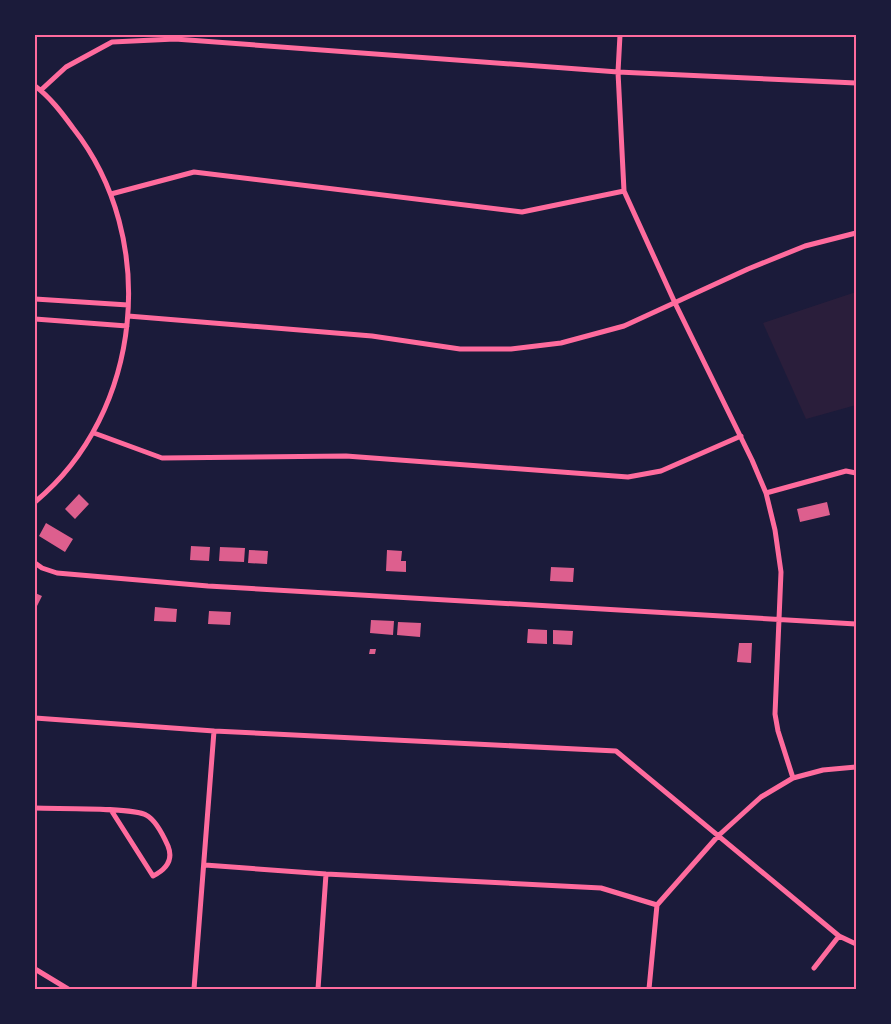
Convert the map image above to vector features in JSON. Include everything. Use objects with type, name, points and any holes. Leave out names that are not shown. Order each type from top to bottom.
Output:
[{"type":"street","points":[[620,35],[618,72],[624,190],[675,303],[741,436],[766,493],[775,530],[781,572],[775,714],[793,778]]},
{"type":"street","points":[[41,90],[66,67],[112,42],[175,39],[618,72],[856,83]]},
{"type":"street","points":[[35,86],[41,90],[89,148],[111,194],[128,262],[128,316],[117,378],[94,433],[54,486],[35,502]]},
{"type":"street","points":[[111,194],[194,172],[522,212],[624,190]]},
{"type":"street","points":[[128,316],[372,336],[460,349],[511,349],[561,343],[624,326],[748,268],[806,246],[856,233]]},
{"type":"street","points":[[35,299],[128,305]]},
{"type":"street","points":[[35,319],[127,326]]},
{"type":"street","points":[[94,433],[162,458],[346,456],[628,477],[661,471],[741,436]]},
{"type":"street","points":[[766,493],[846,471],[856,473]]},
{"type":"street","points":[[35,563],[42,568],[57,573],[208,586],[856,624]]},
{"type":"street","points":[[35,718],[214,731],[616,751],[839,936],[856,944]]},
{"type":"street","points":[[194,989],[214,731]]},
{"type":"street","points":[[649,989],[657,906],[718,836],[761,797],[793,778],[824,770],[856,767]]},
{"type":"street","points":[[35,808],[132,810],[147,815],[160,831],[169,848],[170,860],[166,869],[153,876],[111,810]]},
{"type":"street","points":[[205,864],[326,874],[601,888],[657,906]]},
{"type":"street","points":[[318,989],[326,874]]},
{"type":"street","points":[[814,968],[839,936]]},
{"type":"street","points":[[35,969],[68,989]]},
{"type":"shaded area","points":[[856,292],[856,405],[806,419],[763,323]]},
{"type":"building","points":[[79,494],[89,504],[75,519],[65,509]]},
{"type":"building","points":[[827,502],[830,515],[800,522],[797,509]]},
{"type":"building","points":[[46,523],[73,539],[65,552],[39,536]]},
{"type":"building","points":[[191,546],[210,547],[209,561],[190,560]]},
{"type":"building","points":[[220,547],[245,548],[244,562],[219,561]]},
{"type":"building","points":[[249,550],[268,551],[267,564],[248,563]]},
{"type":"building","points":[[387,550],[402,551],[401,561],[406,561],[406,572],[386,571]]},
{"type":"building","points":[[551,567],[574,568],[573,582],[550,581]]},
{"type":"building","points":[[35,593],[42,596],[35,610]]},
{"type":"building","points":[[155,607],[177,609],[176,622],[154,621]]},
{"type":"building","points":[[209,611],[231,612],[230,625],[208,624]]},
{"type":"building","points":[[371,620],[394,621],[393,635],[370,633]]},
{"type":"building","points":[[398,622],[421,623],[420,637],[397,635]]},
{"type":"building","points":[[528,629],[547,630],[547,644],[527,643]]},
{"type":"building","points":[[553,630],[573,631],[572,645],[553,644]]},
{"type":"building","points":[[739,643],[752,643],[751,663],[737,662]]},
{"type":"building","points":[[370,649],[376,649],[375,654],[369,654]]}]
